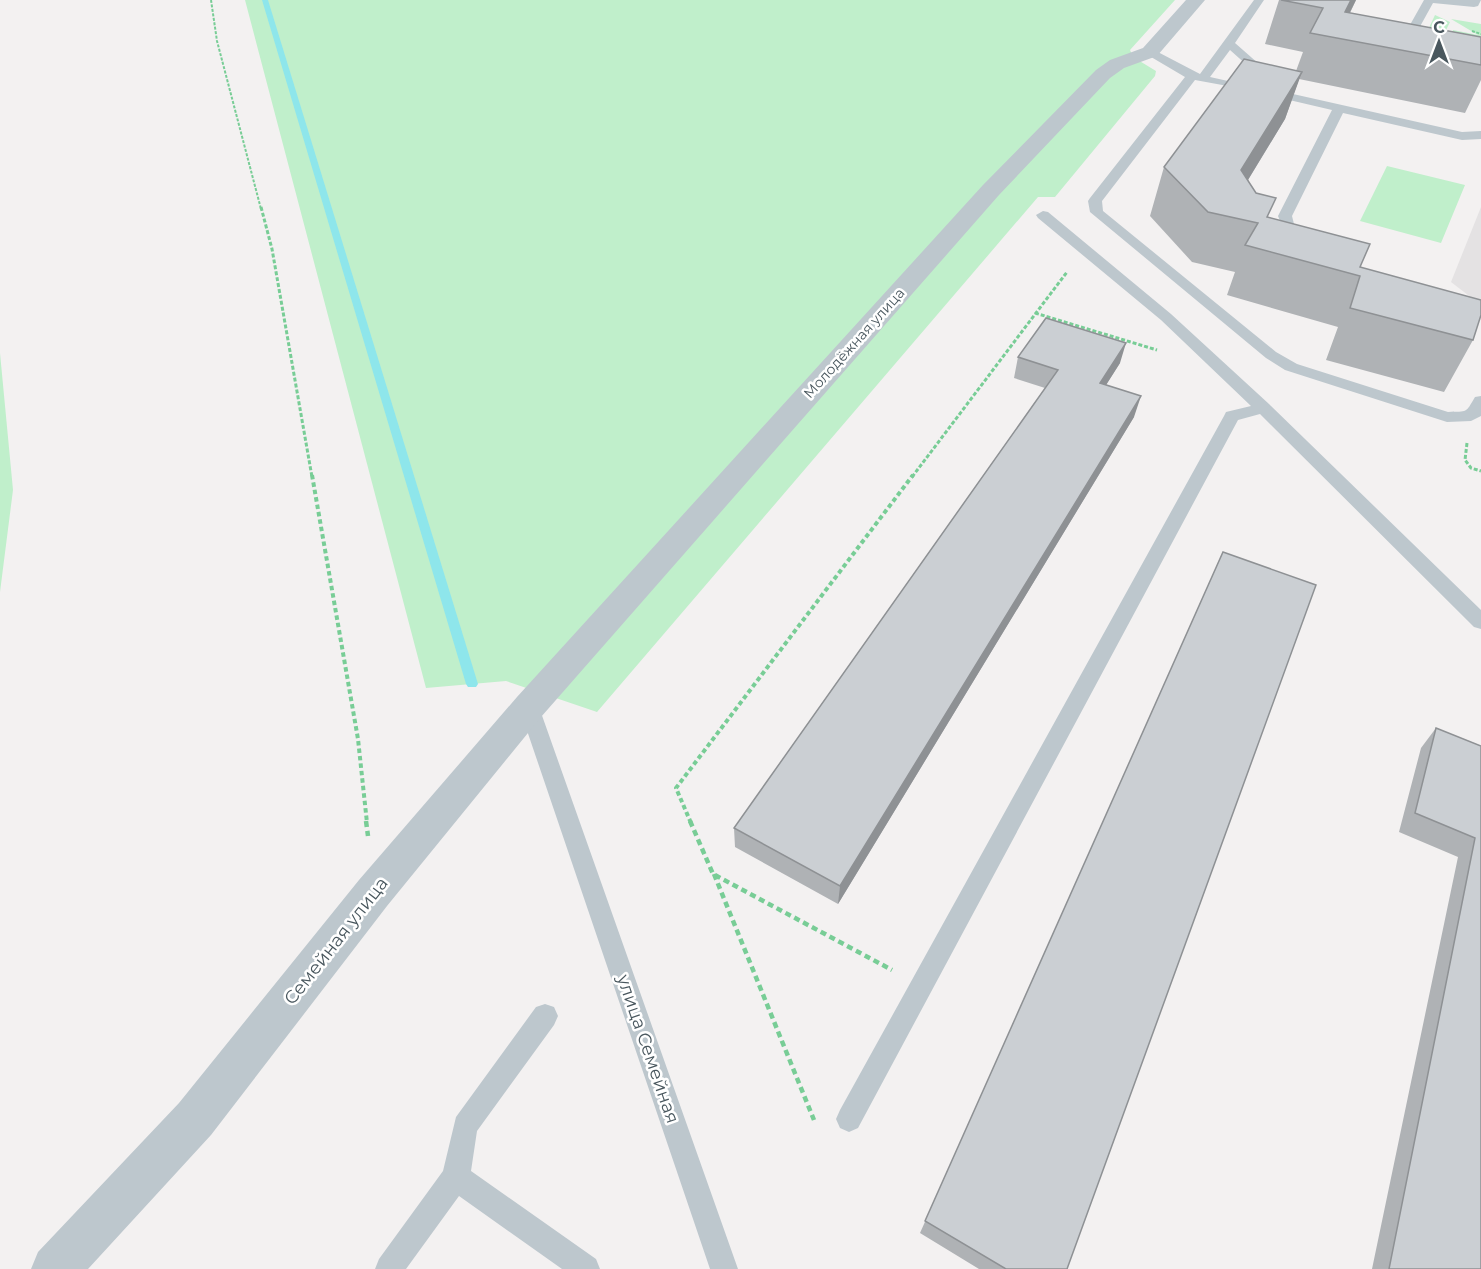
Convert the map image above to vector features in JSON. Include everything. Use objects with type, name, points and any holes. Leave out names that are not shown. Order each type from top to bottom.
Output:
[{"type":"street","name":"Молодёжная улица","points":[[529,707],[991,190],[1103,74],[1117,64],[1150,52],[1196,0]]},
{"type":"street","name":"Семейная улица","points":[[55,1269],[195,1119],[373,893],[529,707]]},
{"type":"lane","points":[[1259,0],[1229,44],[1198,77],[1095,201],[1097,212],[1270,355],[1286,364],[1447,417],[1471,416],[1479,410],[1481,401]]},
{"type":"lane","points":[[1409,56],[1402,50],[1429,0]]},
{"type":"lane","points":[[1435,0],[1474,4],[1476,0]]},
{"type":"lane","points":[[1229,44],[1288,97]]},
{"type":"lane","points":[[1150,52],[1198,77],[1462,136],[1481,135]]},
{"type":"lane","points":[[1313,249],[1288,225],[1285,216],[1339,108]]},
{"type":"lane","points":[[1043,215],[1166,317],[1263,408],[1481,622]]},
{"type":"lane","points":[[849,1119],[1232,416],[1263,408]]},
{"type":"lane","name":"улица Семейная","points":[[529,707],[724,1269]]},
{"type":"lane","points":[[390,1269],[456,1177],[465,1126],[545,1016]]},
{"type":"lane","points":[[456,1177],[586,1269]]},
{"type":"path","points":[[211,0],[217,41],[272,249],[358,739],[373,893]]},
{"type":"path","points":[[849,1119],[816,1124],[676,788],[1078,257],[1089,253]]},
{"type":"path","points":[[1035,313],[1167,353]]},
{"type":"path","points":[[1471,416],[1465,460],[1471,468],[1481,471]]},
{"type":"path","points":[[713,874],[922,986]]},
{"type":"shaded area","points":[[1481,207],[1481,305],[1451,282]]},
{"type":"green space","points":[[245,0],[1175,0],[1130,50],[1133,57],[1156,71],[1155,76],[1055,197],[1038,197],[597,712],[506,681],[426,688]]},
{"type":"green space","points":[[1435,15],[1450,22],[1443,36],[1450,37],[1453,30],[1478,35],[1451,19],[1481,24],[1481,59],[1420,47]]},
{"type":"green space","points":[[1387,166],[1465,185],[1441,243],[1360,221]]},
{"type":"green space","points":[[0,353],[13,490],[0,592]]},
{"type":"building","points":[[1281,0],[1351,0],[1345,12],[1481,37],[1481,65],[1310,33],[1323,8]]},
{"type":"building","points":[[1244,59],[1302,72],[1241,170],[1256,193],[1276,198],[1267,217],[1370,244],[1360,267],[1481,300],[1481,315],[1473,340],[1350,308],[1360,276],[1245,245],[1258,223],[1208,212],[1164,167]]},
{"type":"building","points":[[1046,318],[1126,343],[1100,383],[1141,396],[840,886],[734,828],[1058,370],[1018,357]]},
{"type":"building","points":[[1223,552],[1316,585],[1067,1269],[1006,1269],[925,1221]]},
{"type":"building","points":[[1436,728],[1481,746],[1481,1269],[1389,1269],[1475,838],[1415,813]]},
{"type":"waterway","points":[[265,0],[472,684]]}]
